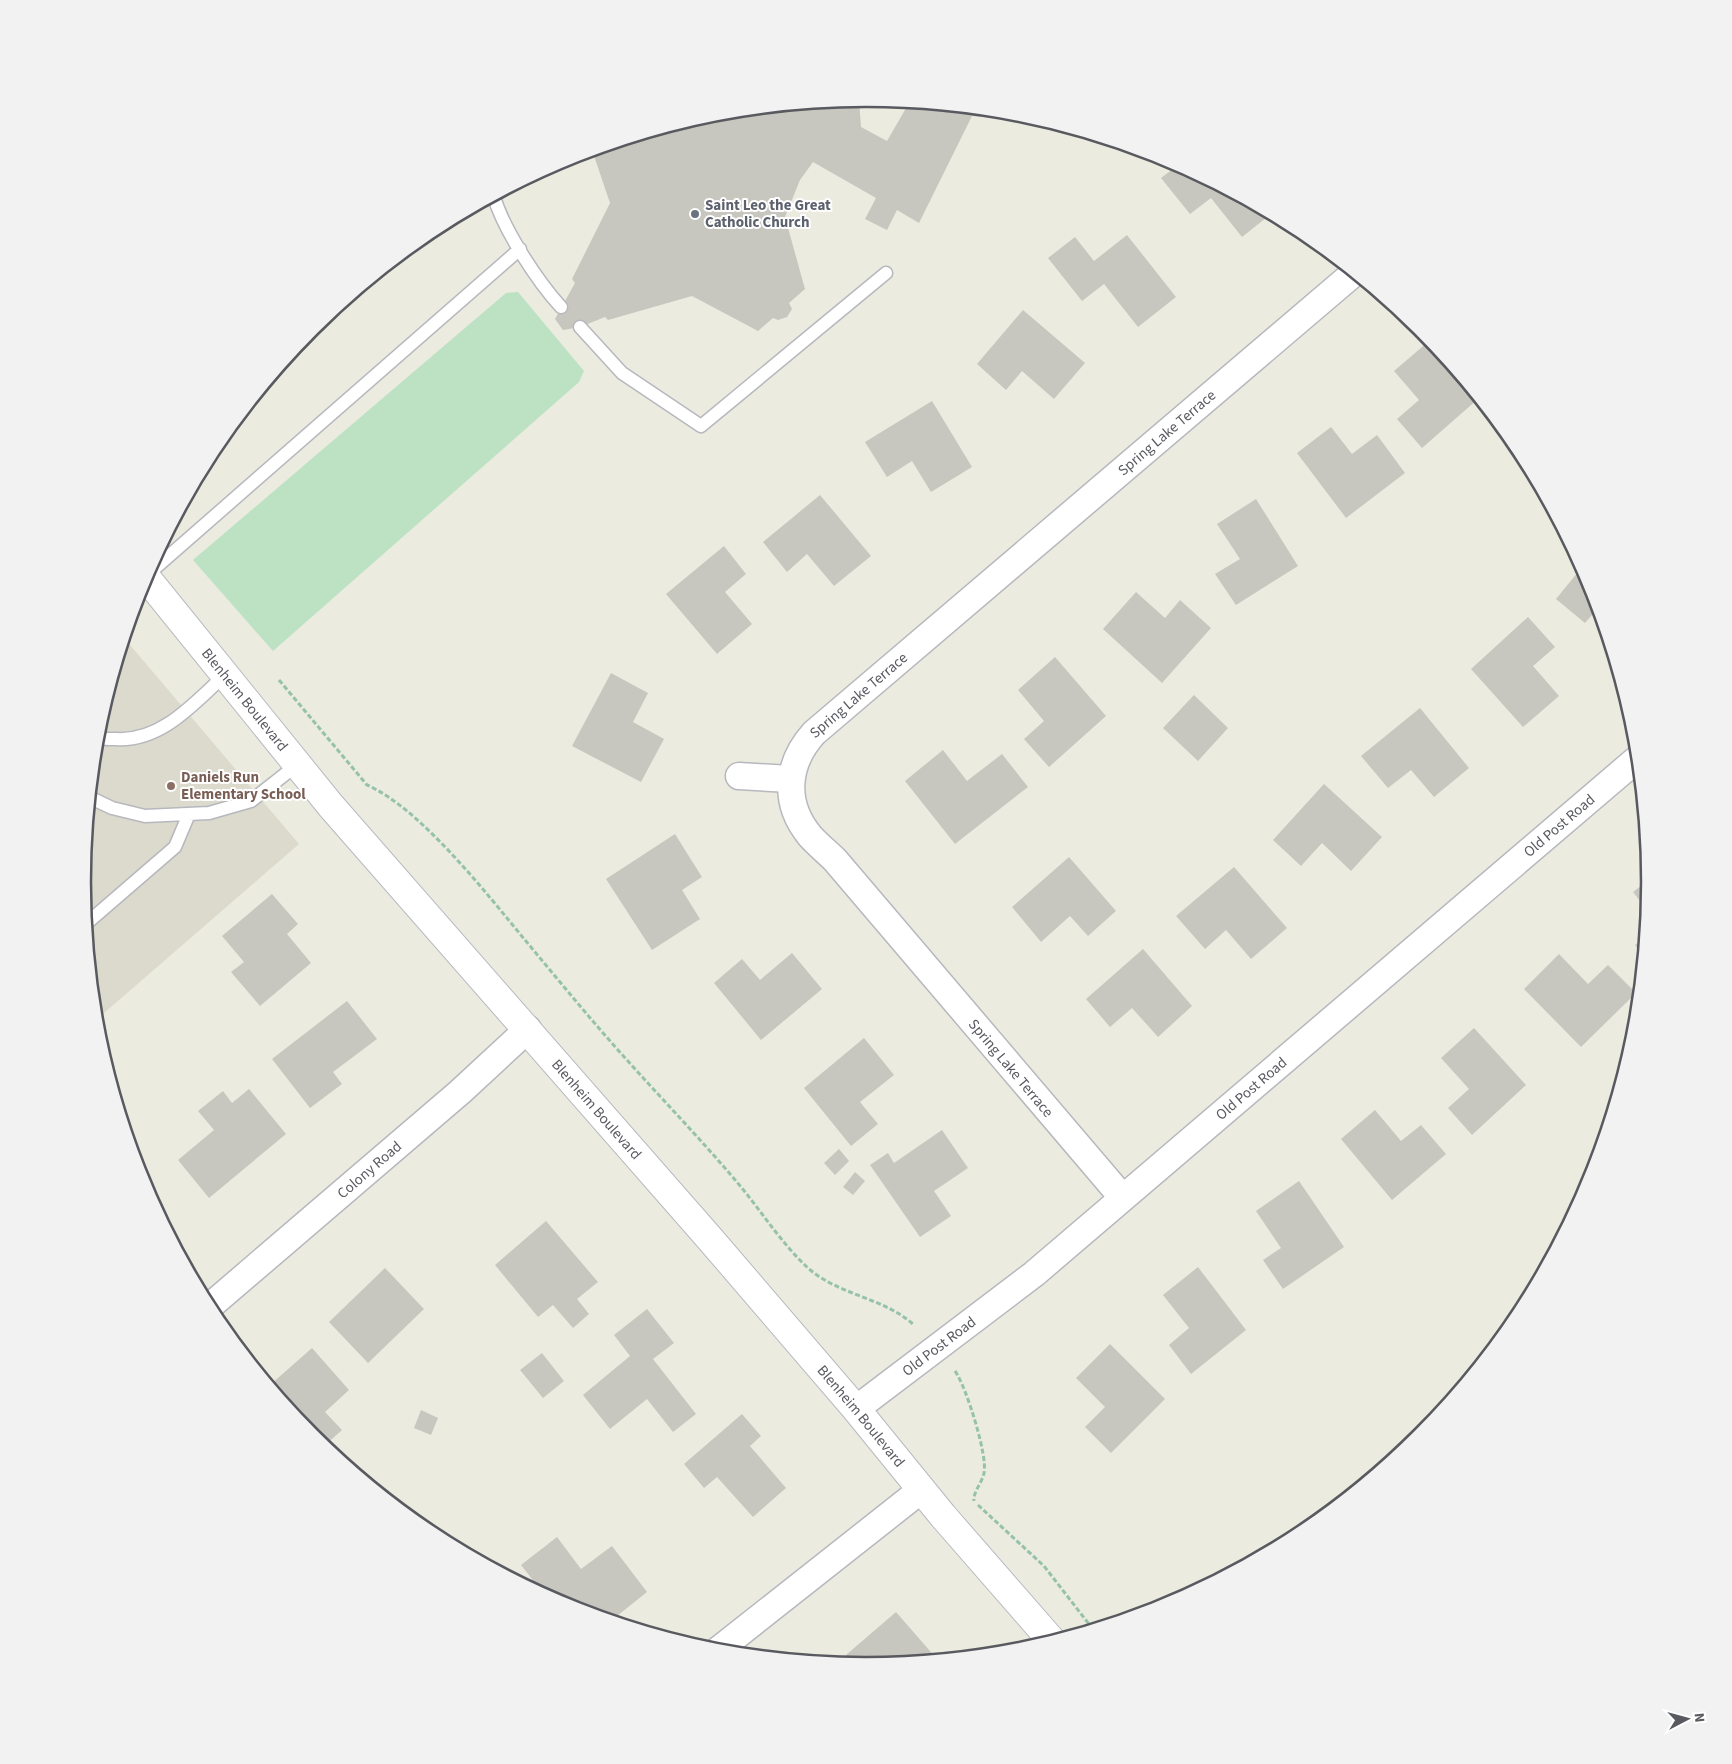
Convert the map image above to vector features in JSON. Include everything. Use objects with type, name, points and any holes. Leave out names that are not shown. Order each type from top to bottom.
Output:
[{"type":"main road","name":"Blenheim Boulevard","points":[[151,583],[331,806],[528,1029],[856,1409],[921,1490],[1047,1635]]},
{"type":"street","name":"Spring Lake Terrace","points":[[1122,1197],[835,860],[810,836],[794,805],[790,779],[804,744],[814,733],[1350,277]]},
{"type":"street","name":"Old Post Road","points":[[856,1409],[1034,1274],[1631,763]]},
{"type":"street","points":[[739,776],[790,779]]},
{"type":"street","name":"Colony Road","points":[[215,1302],[460,1092],[528,1029]]},
{"type":"street","points":[[726,1644],[921,1490]]},
{"type":"lane","points":[[495,202],[499,214],[520,249],[549,294],[560,307]]},
{"type":"lane","points":[[160,564],[520,249]]},
{"type":"lane","points":[[580,327],[622,373],[701,426],[886,273]]},
{"type":"lane","points":[[105,738],[126,740],[154,732],[179,717],[226,674]]},
{"type":"lane","points":[[96,800],[112,808],[145,816],[209,813],[251,801],[298,764]]},
{"type":"lane","points":[[92,918],[175,847],[189,814]]},
{"type":"path","points":[[279,680],[367,785],[384,793],[411,816],[489,896],[618,1050],[736,1181],[809,1269],[834,1285],[862,1296],[907,1319],[937,1347],[962,1380],[974,1412],[985,1472],[973,1500],[1044,1566],[1089,1624]]},
{"type":"shaded area","name":"Daniels Run Elementary School","points":[[129,644],[299,844],[103,1014],[93,933],[91,882],[93,831],[106,731]]},
{"type":"green space","points":[[518,292],[584,371],[579,382],[273,651],[193,560],[506,293]]},
{"type":"building","name":"Saint Leo the Great Catholic Church","points":[[860,107],[861,127],[887,141],[906,109],[991,118],[972,116],[919,223],[897,210],[887,230],[865,219],[876,198],[813,162],[800,180],[785,217],[805,289],[789,303],[792,309],[787,317],[778,320],[773,318],[758,331],[692,296],[608,320],[605,317],[580,327],[563,330],[555,319],[575,283],[572,279],[610,203],[594,157],[665,134],[715,122],[765,114]]},
{"type":"building","points":[[1171,170],[1209,187],[1265,219],[1242,237],[1211,198],[1190,214],[1161,178]]},
{"type":"building","points":[[1127,235],[1176,297],[1138,327],[1104,284],[1082,301],[1048,258],[1075,237],[1094,261]]},
{"type":"building","points":[[1023,310],[1085,363],[1054,399],[1022,371],[1006,390],[977,364]]},
{"type":"building","points":[[1424,345],[1474,402],[1422,448],[1397,419],[1419,400],[1394,371]]},
{"type":"building","points":[[932,401],[972,467],[931,492],[912,461],[887,477],[865,442]]},
{"type":"building","points":[[1331,427],[1352,454],[1377,435],[1405,473],[1346,518],[1297,453]]},
{"type":"building","points":[[820,495],[871,556],[834,586],[807,554],[787,572],[763,542]]},
{"type":"building","points":[[1256,499],[1298,566],[1236,605],[1215,574],[1240,559],[1217,524]]},
{"type":"building","points":[[724,546],[746,574],[725,592],[752,624],[717,654],[666,594]]},
{"type":"building","points":[[1577,574],[1593,614],[1585,623],[1556,599]]},
{"type":"building","points":[[1136,592],[1165,618],[1180,600],[1211,628],[1162,683],[1103,629]]},
{"type":"building","points":[[1528,617],[1555,647],[1533,666],[1559,696],[1523,727],[1471,669]]},
{"type":"building","points":[[1055,657],[1106,716],[1049,767],[1024,739],[1044,721],[1018,690]]},
{"type":"building","points":[[611,673],[648,693],[633,722],[664,739],[641,782],[572,746]]},
{"type":"building","points":[[1194,695],[1228,728],[1198,761],[1163,728]]},
{"type":"building","points":[[1420,708],[1469,768],[1434,797],[1411,770],[1388,788],[1361,756]]},
{"type":"building","points":[[943,750],[967,781],[1002,754],[1028,787],[955,844],[905,781]]},
{"type":"building","points":[[1324,784],[1382,837],[1351,871],[1322,843],[1301,866],[1273,840]]},
{"type":"building","points":[[675,834],[702,877],[682,890],[700,919],[652,950],[606,879]]},
{"type":"building","points":[[1069,857],[1116,911],[1088,936],[1070,916],[1041,942],[1012,907]]},
{"type":"building","points":[[1234,867],[1287,928],[1251,959],[1226,930],[1205,949],[1176,916]]},
{"type":"building","points":[[1641,886],[1640,901],[1633,892]]},
{"type":"building","points":[[272,894],[298,924],[287,934],[311,963],[260,1006],[231,972],[244,962],[222,936]]},
{"type":"building","points":[[1143,949],[1192,1006],[1158,1037],[1132,1008],[1110,1027],[1086,999]]},
{"type":"building","points":[[792,953],[822,989],[761,1040],[714,983],[742,959],[760,980]]},
{"type":"building","points":[[1559,954],[1588,984],[1608,965],[1633,990],[1632,997],[1581,1047],[1524,989]]},
{"type":"building","points":[[347,1001],[377,1039],[333,1072],[342,1084],[310,1108],[272,1059]]},
{"type":"building","points":[[1474,1028],[1526,1085],[1472,1135],[1448,1108],[1469,1089],[1441,1058]]},
{"type":"building","points":[[864,1038],[894,1075],[860,1102],[878,1124],[851,1146],[804,1088]]},
{"type":"building","points":[[249,1089],[286,1134],[209,1198],[178,1160],[214,1130],[198,1111],[223,1091],[232,1103]]},
{"type":"building","points":[[1375,1110],[1401,1141],[1421,1125],[1446,1154],[1392,1200],[1341,1139]]},
{"type":"building","points":[[942,1130],[968,1168],[934,1191],[951,1216],[920,1237],[870,1165],[888,1153],[894,1163]]},
{"type":"building","points":[[839,1149],[849,1161],[835,1175],[824,1163]]},
{"type":"building","points":[[855,1172],[865,1181],[853,1195],[843,1187]]},
{"type":"building","points":[[1299,1181],[1344,1247],[1283,1289],[1263,1260],[1281,1248],[1256,1211]]},
{"type":"building","points":[[546,1221],[598,1282],[577,1299],[589,1314],[573,1328],[553,1305],[538,1317],[495,1265]]},
{"type":"building","points":[[1198,1267],[1246,1330],[1191,1374],[1169,1345],[1189,1328],[1163,1295]]},
{"type":"building","points":[[385,1268],[424,1309],[368,1363],[329,1322]]},
{"type":"building","points":[[647,1309],[674,1343],[653,1359],[696,1414],[673,1432],[647,1399],[610,1429],[583,1395],[630,1356],[614,1335]]},
{"type":"building","points":[[1110,1344],[1165,1399],[1111,1453],[1085,1427],[1105,1407],[1076,1378]]},
{"type":"building","points":[[312,1348],[349,1390],[325,1412],[342,1430],[330,1441],[274,1381]]},
{"type":"building","points":[[542,1353],[564,1381],[543,1398],[520,1370]]},
{"type":"building","points":[[421,1410],[438,1418],[431,1435],[414,1428]]},
{"type":"building","points":[[742,1414],[761,1436],[750,1446],[786,1488],[753,1517],[717,1477],[704,1488],[684,1464]]},
{"type":"building","points":[[557,1537],[581,1569],[612,1546],[647,1592],[617,1616],[534,1582],[521,1565]]},
{"type":"building","points":[[896,1612],[932,1653],[866,1657],[846,1655]]},
{"type":"place","name":"Saint Leo the Great Catholic Church","points":[[695,214]]},
{"type":"place","name":"Daniels Run Elementary School","points":[[171,786]]}]
